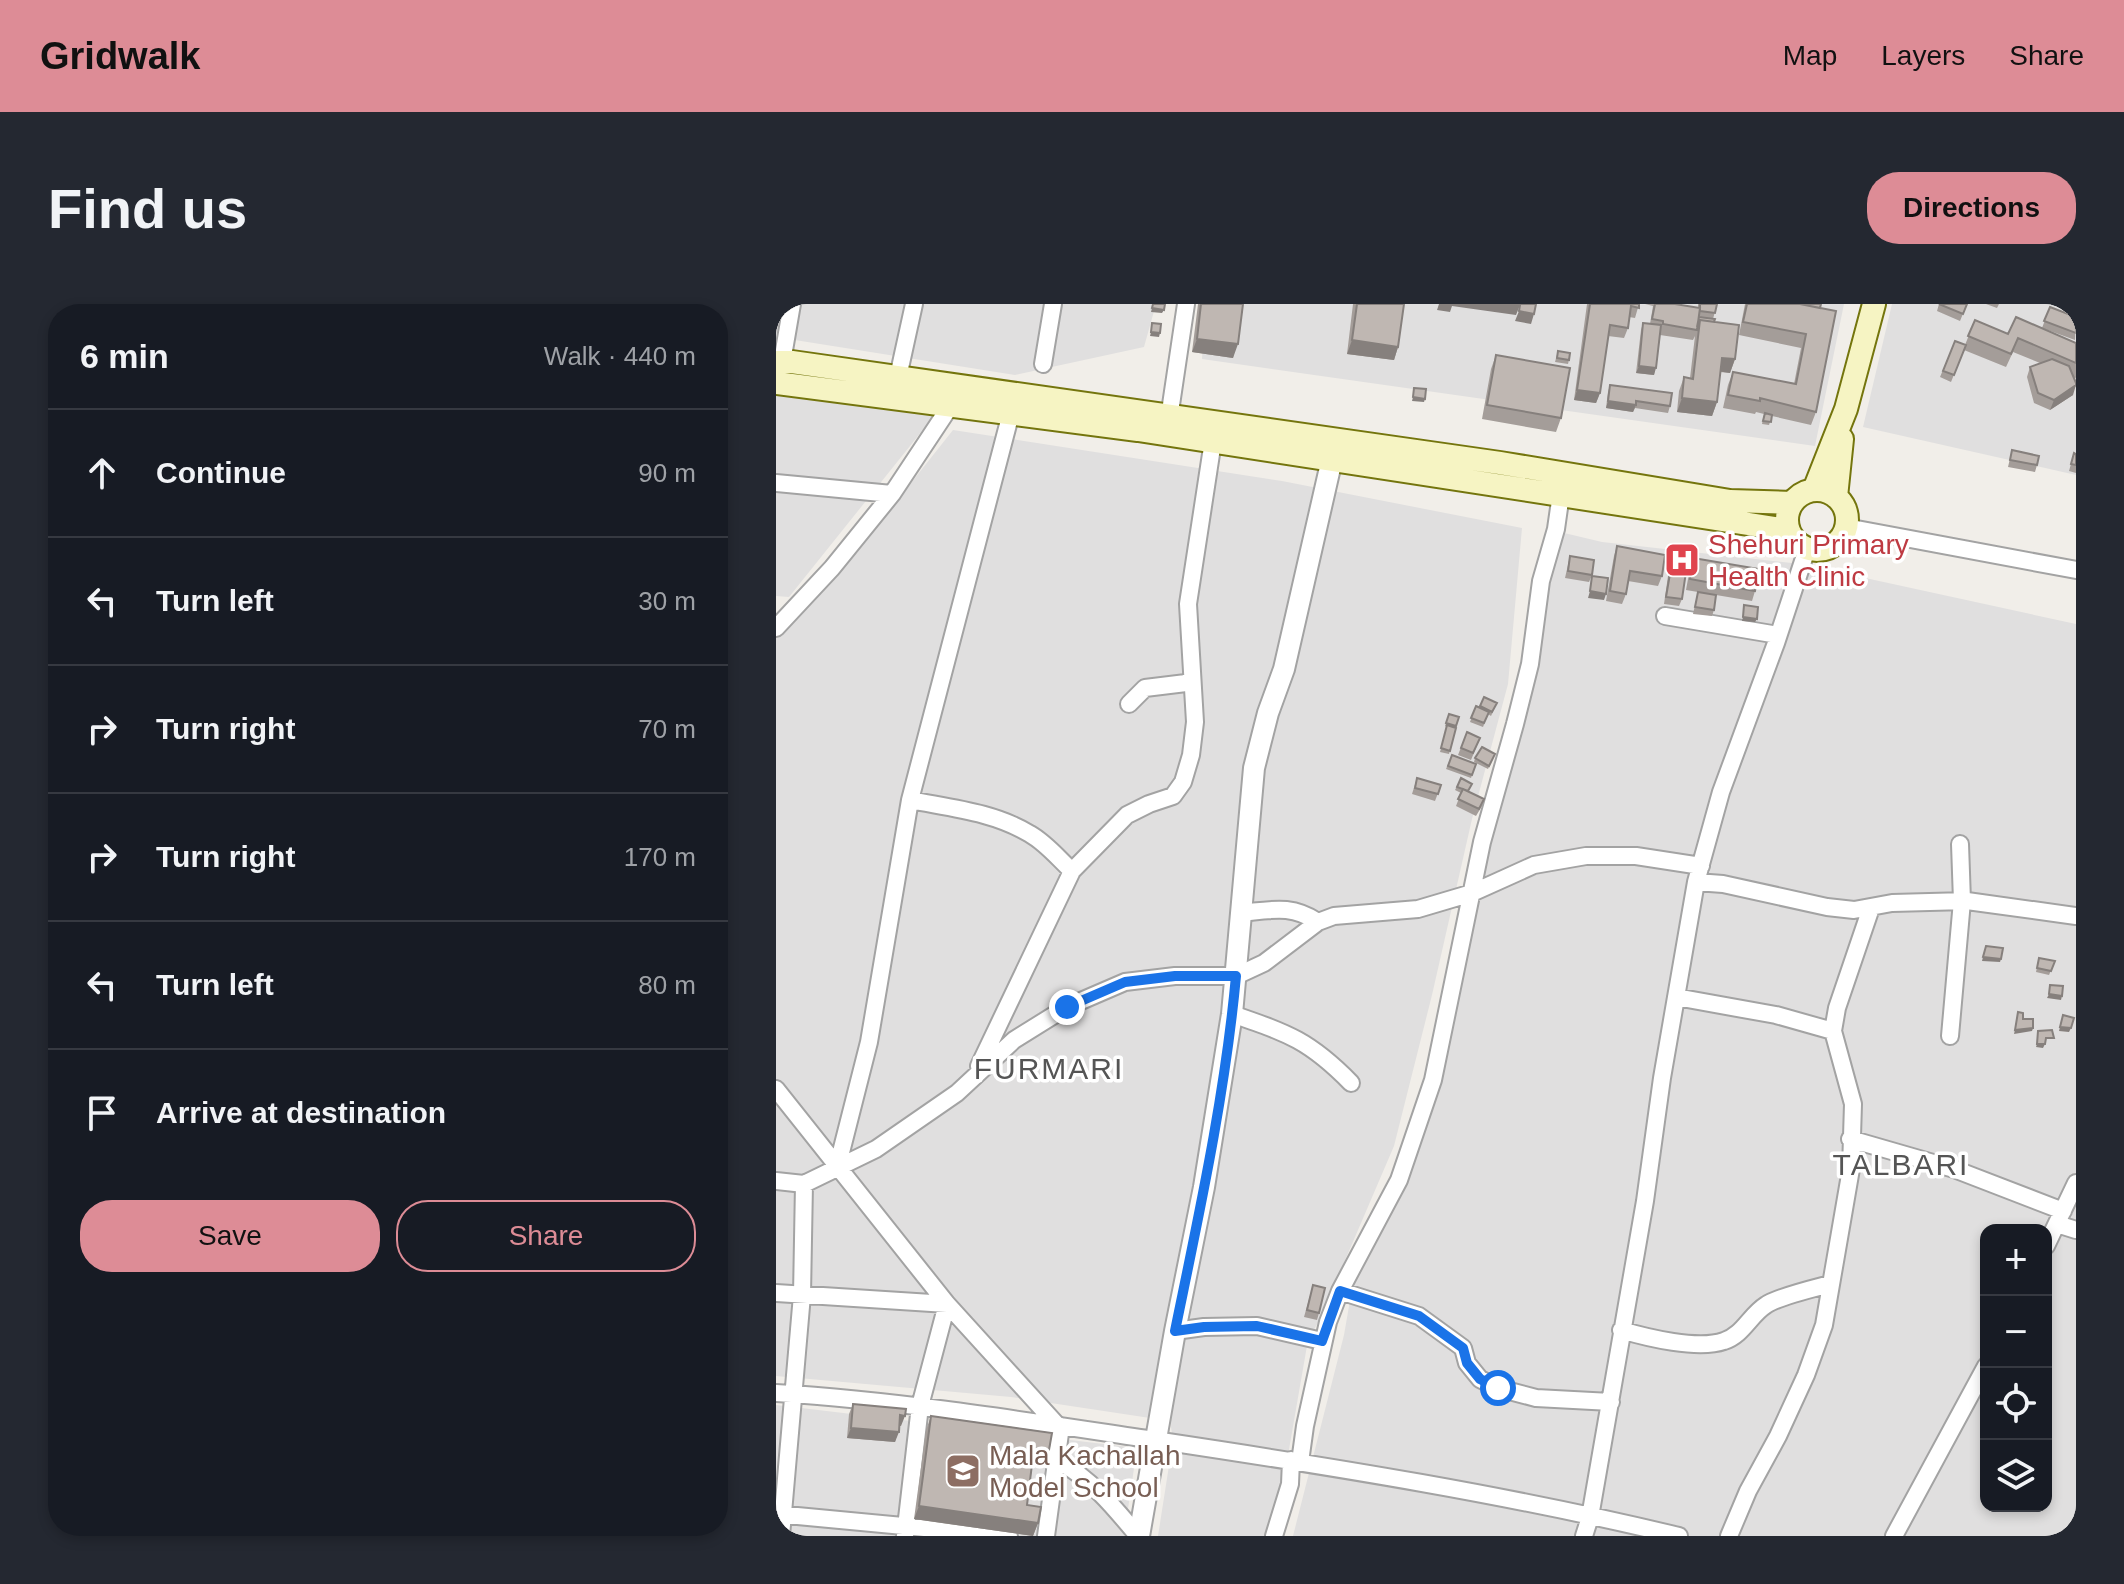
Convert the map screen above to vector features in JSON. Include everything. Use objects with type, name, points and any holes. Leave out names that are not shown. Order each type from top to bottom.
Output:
[{"type":"main road","points":[[1825,494],[1871,304]]},
{"type":"main road","points":[[778,369],[898,377],[1168,425],[1213,441],[1788,530]]},
{"type":"main road","points":[[778,369],[951,405],[1011,413],[1168,425],[1500,463],[1730,501],[1792,503]]},
{"type":"main road","points":[[1805,492],[1825,494],[1845,511],[1846,527],[1831,547],[1824,550],[1807,549],[1792,538],[1786,521],[1792,503],[1805,492]]},
{"type":"street","points":[[778,369],[792,304]]},
{"type":"street","points":[[898,377],[914,304]]},
{"type":"street","points":[[1043,364],[1053,304]]},
{"type":"street","points":[[1168,425],[1186,304]]},
{"type":"street","points":[[776,628],[832,568],[892,494],[951,405]]},
{"type":"street","points":[[837,1168],[869,1042],[910,800],[1011,413]]},
{"type":"street","points":[[975,1075],[1072,871],[1127,815],[1173,796],[1183,782],[1191,755],[1195,722],[1188,604],[1213,441]]},
{"type":"street","points":[[1138,1536],[1204,1187],[1232,1014],[1254,768],[1268,713],[1284,669],[1332,459]]},
{"type":"street","points":[[776,483],[892,494]]},
{"type":"street","points":[[1274,1536],[1318,1375],[1322,1341],[1340,1291],[1399,1180],[1433,1080],[1493,798],[1530,664],[1541,581],[1556,529],[1561,494]]},
{"type":"street","points":[[1846,527],[2076,570]]},
{"type":"street","points":[[1584,1536],[1611,1402],[1698,874],[1721,792],[1807,549]]},
{"type":"street","points":[[776,604],[793,607]]},
{"type":"street","points":[[1665,616],[1778,635]]},
{"type":"street","points":[[1129,704],[1145,688],[1186,683],[1192,678]]},
{"type":"street","points":[[910,800],[995,817],[1029,833],[1072,871]]},
{"type":"street","points":[[1950,1036],[1962,901],[1960,844]]},
{"type":"street","points":[[776,1181],[804,1184],[876,1149],[957,1093],[1014,1040],[1067,1007],[1125,982],[1175,976],[1236,976],[1264,963],[1318,922],[1334,916],[1418,909],[1472,893],[1524,868],[1586,856],[1636,856],[1723,884],[1827,907],[1871,908],[1892,903],[1962,901],[2076,916]]},
{"type":"street","points":[[1240,913],[1288,908],[1307,914],[1318,922]]},
{"type":"street","points":[[1729,1536],[1806,1375],[1824,1325],[1851,1169],[1853,1104],[1833,1031],[1837,1008],[1871,908]]},
{"type":"street","points":[[1676,997],[1776,1015],[1833,1031]]},
{"type":"street","points":[[1232,1014],[1300,1039],[1351,1083]]},
{"type":"street","points":[[776,1089],[947,1304],[1059,1425],[1046,1536]]},
{"type":"street","points":[[1850,1139],[1954,1169],[2060,1217],[2076,1230]]},
{"type":"street","points":[[2052,1234],[2076,1183]]},
{"type":"street","points":[[781,1536],[780,1514],[795,1394],[802,1295],[804,1184]]},
{"type":"street","points":[[1621,1330],[1659,1341],[1711,1344],[1737,1335],[1767,1304],[1830,1284]]},
{"type":"street","points":[[1340,1291],[1419,1316],[1463,1348],[1467,1363],[1480,1379],[1498,1388],[1536,1398],[1611,1402]]},
{"type":"street","points":[[776,1293],[947,1304]]},
{"type":"street","points":[[906,1530],[920,1406],[947,1304]]},
{"type":"street","points":[[1175,1331],[1257,1326],[1322,1341]]},
{"type":"street","points":[[1894,1536],[1985,1368]]},
{"type":"street","points":[[776,1393],[920,1406],[1296,1461],[1470,1492],[1679,1536]]},
{"type":"street","points":[[1057,1460],[1076,1470],[1104,1496],[1138,1536]]},
{"type":"street","points":[[780,1514],[906,1530],[1009,1536]]},
{"type":"shaded area","points":[[776,304],[1156,304],[1144,347],[1015,375],[776,337]]},
{"type":"shaded area","points":[[1205,304],[1844,304],[1815,446],[1202,359]]},
{"type":"shaded area","points":[[1892,304],[2076,304],[2076,475],[1863,427]]},
{"type":"shaded area","points":[[776,393],[938,411],[789,597],[776,596]]},
{"type":"shaded area","points":[[953,430],[1282,481],[1522,528],[1508,684],[1472,819],[1432,995],[1394,1146],[1308,1340],[1279,1507],[1270,1536],[1158,1536],[1173,1440],[1170,1421],[1011,1397],[776,1376],[776,614],[795,616],[884,517]]},
{"type":"shaded area","points":[[1560,532],[1602,542],[1801,564],[2076,624],[2076,1536],[1293,1536],[1344,1335],[1353,1283],[1410,1164],[1471,928],[1506,774],[1532,682]]},
{"type":"shaded area","points":[[776,1405],[1137,1448],[1124,1536],[776,1536]]},
{"type":"building","points":[[1153,304],[1165,304],[1164,310],[1152,308]]},
{"type":"building","points":[[1201,304],[1243,304],[1238,344],[1197,339]]},
{"type":"building","points":[[1357,304],[1404,304],[1398,347],[1352,340]]},
{"type":"building","points":[[1514,304],[1536,304],[1534,314],[1519,311],[1520,305]]},
{"type":"building","points":[[1590,304],[1639,304],[1639,308],[1631,306],[1628,328],[1610,325],[1600,393],[1577,390]]},
{"type":"building","points":[[1655,304],[1700,308],[1697,330],[1652,319]]},
{"type":"building","points":[[1700,304],[1717,304],[1715,313],[1700,311]]},
{"type":"building","points":[[1747,304],[1800,304],[1836,311],[1816,412],[1760,398],[1760,401],[1728,395],[1733,372],[1796,384],[1806,334],[1743,322]]},
{"type":"building","points":[[1800,304],[1821,304],[1820,308]]},
{"type":"building","points":[[1939,304],[1967,304],[1963,314]]},
{"type":"building","points":[[2050,307],[2076,317],[2076,333],[2044,321]]},
{"type":"building","points":[[1699,317],[1715,319],[1714,322],[1700,320],[1697,327]]},
{"type":"building","points":[[2016,317],[2076,343],[2076,363],[2018,338],[2011,354],[1968,336],[1975,320],[2008,334]]},
{"type":"building","points":[[1700,320],[1739,325],[1735,359],[1722,358],[1717,402],[1682,398],[1684,377],[1693,379]]},
{"type":"building","points":[[1152,323],[1161,324],[1160,333],[1151,332]]},
{"type":"building","points":[[1643,323],[1661,325],[1656,368],[1639,366]]},
{"type":"building","points":[[1955,341],[1966,345],[1954,375],[1943,371]]},
{"type":"building","points":[[1558,351],[1570,353],[1569,360],[1557,358]]},
{"type":"building","points":[[1496,355],[1570,368],[1561,418],[1487,405]]},
{"type":"building","points":[[2052,359],[2069,366],[2076,383],[2054,400],[2038,393],[2030,367]]},
{"type":"building","points":[[1610,385],[1672,393],[1670,406],[1608,401]]},
{"type":"building","points":[[1414,388],[1426,389],[1425,399],[1413,397]]},
{"type":"building","points":[[1765,413],[1772,415],[1771,422],[1763,421]]},
{"type":"building","points":[[2012,450],[2039,456],[2037,465],[2010,460]]},
{"type":"building","points":[[1617,546],[1665,555],[1662,576],[1630,571],[1626,594],[1610,591]]},
{"type":"building","points":[[1570,556],[1594,560],[1592,575],[1568,571]]},
{"type":"building","points":[[1693,558],[1759,569],[1755,591],[1690,579]]},
{"type":"building","points":[[1672,562],[1687,565],[1682,599],[1666,597]]},
{"type":"building","points":[[1592,576],[1608,578],[1606,594],[1590,591]]},
{"type":"building","points":[[1698,592],[1716,595],[1714,610],[1695,607]]},
{"type":"building","points":[[1744,605],[1758,607],[1757,619],[1743,617]]},
{"type":"building","points":[[1484,697],[1497,703],[1492,712],[1480,706]]},
{"type":"building","points":[[1476,706],[1489,712],[1484,723],[1471,718]]},
{"type":"building","points":[[1449,714],[1459,717],[1456,726],[1446,723]]},
{"type":"building","points":[[1447,725],[1456,728],[1450,751],[1441,748]]},
{"type":"building","points":[[1467,732],[1480,738],[1473,753],[1461,748]]},
{"type":"building","points":[[1482,747],[1495,754],[1489,766],[1475,758]]},
{"type":"building","points":[[1452,755],[1476,764],[1472,775],[1448,766]]},
{"type":"building","points":[[1417,778],[1441,785],[1438,794],[1415,788]]},
{"type":"building","points":[[1461,778],[1472,784],[1468,791],[1457,787]]},
{"type":"building","points":[[1463,789],[1484,799],[1479,809],[1458,799]]},
{"type":"building","points":[[1986,946],[2003,948],[2001,959],[1983,957]]},
{"type":"building","points":[[2039,958],[2055,961],[2051,971],[2037,968]]},
{"type":"building","points":[[2050,985],[2063,986],[2062,996],[2049,994]]},
{"type":"building","points":[[2018,1012],[2023,1013],[2023,1019],[2033,1019],[2033,1028],[2015,1030]]},
{"type":"building","points":[[2063,1015],[2074,1018],[2071,1028],[2060,1027]]},
{"type":"building","points":[[2052,1030],[2054,1038],[2046,1038],[2045,1044],[2037,1044],[2038,1031]]},
{"type":"building","points":[[1313,1285],[1325,1288],[1319,1313],[1307,1310]]},
{"type":"building","points":[[853,1404],[906,1409],[905,1416],[900,1415],[899,1432],[851,1428]]},
{"type":"building","points":[[931,1416],[1052,1433],[1049,1450],[1034,1448],[1027,1505],[1041,1507],[1038,1523],[919,1506]]},
{"type":"place","name":"Shehuri Primary Health Clinic","points":[[1682,560]]},
{"type":"place","name":"Mala Kachallah Model School","points":[[963,1471]]},
{"type":"district","name":"FURMARI","points":[[1049,1068]]},
{"type":"district","name":"TALBARI","points":[[1901,1164]]},
{"type":"route","points":[[1067,1007],[1125,982],[1175,976],[1236,976],[1204,1187],[1175,1331],[1257,1326],[1322,1341],[1340,1291],[1419,1316],[1463,1348],[1467,1363],[1480,1379],[1498,1388]]}]
